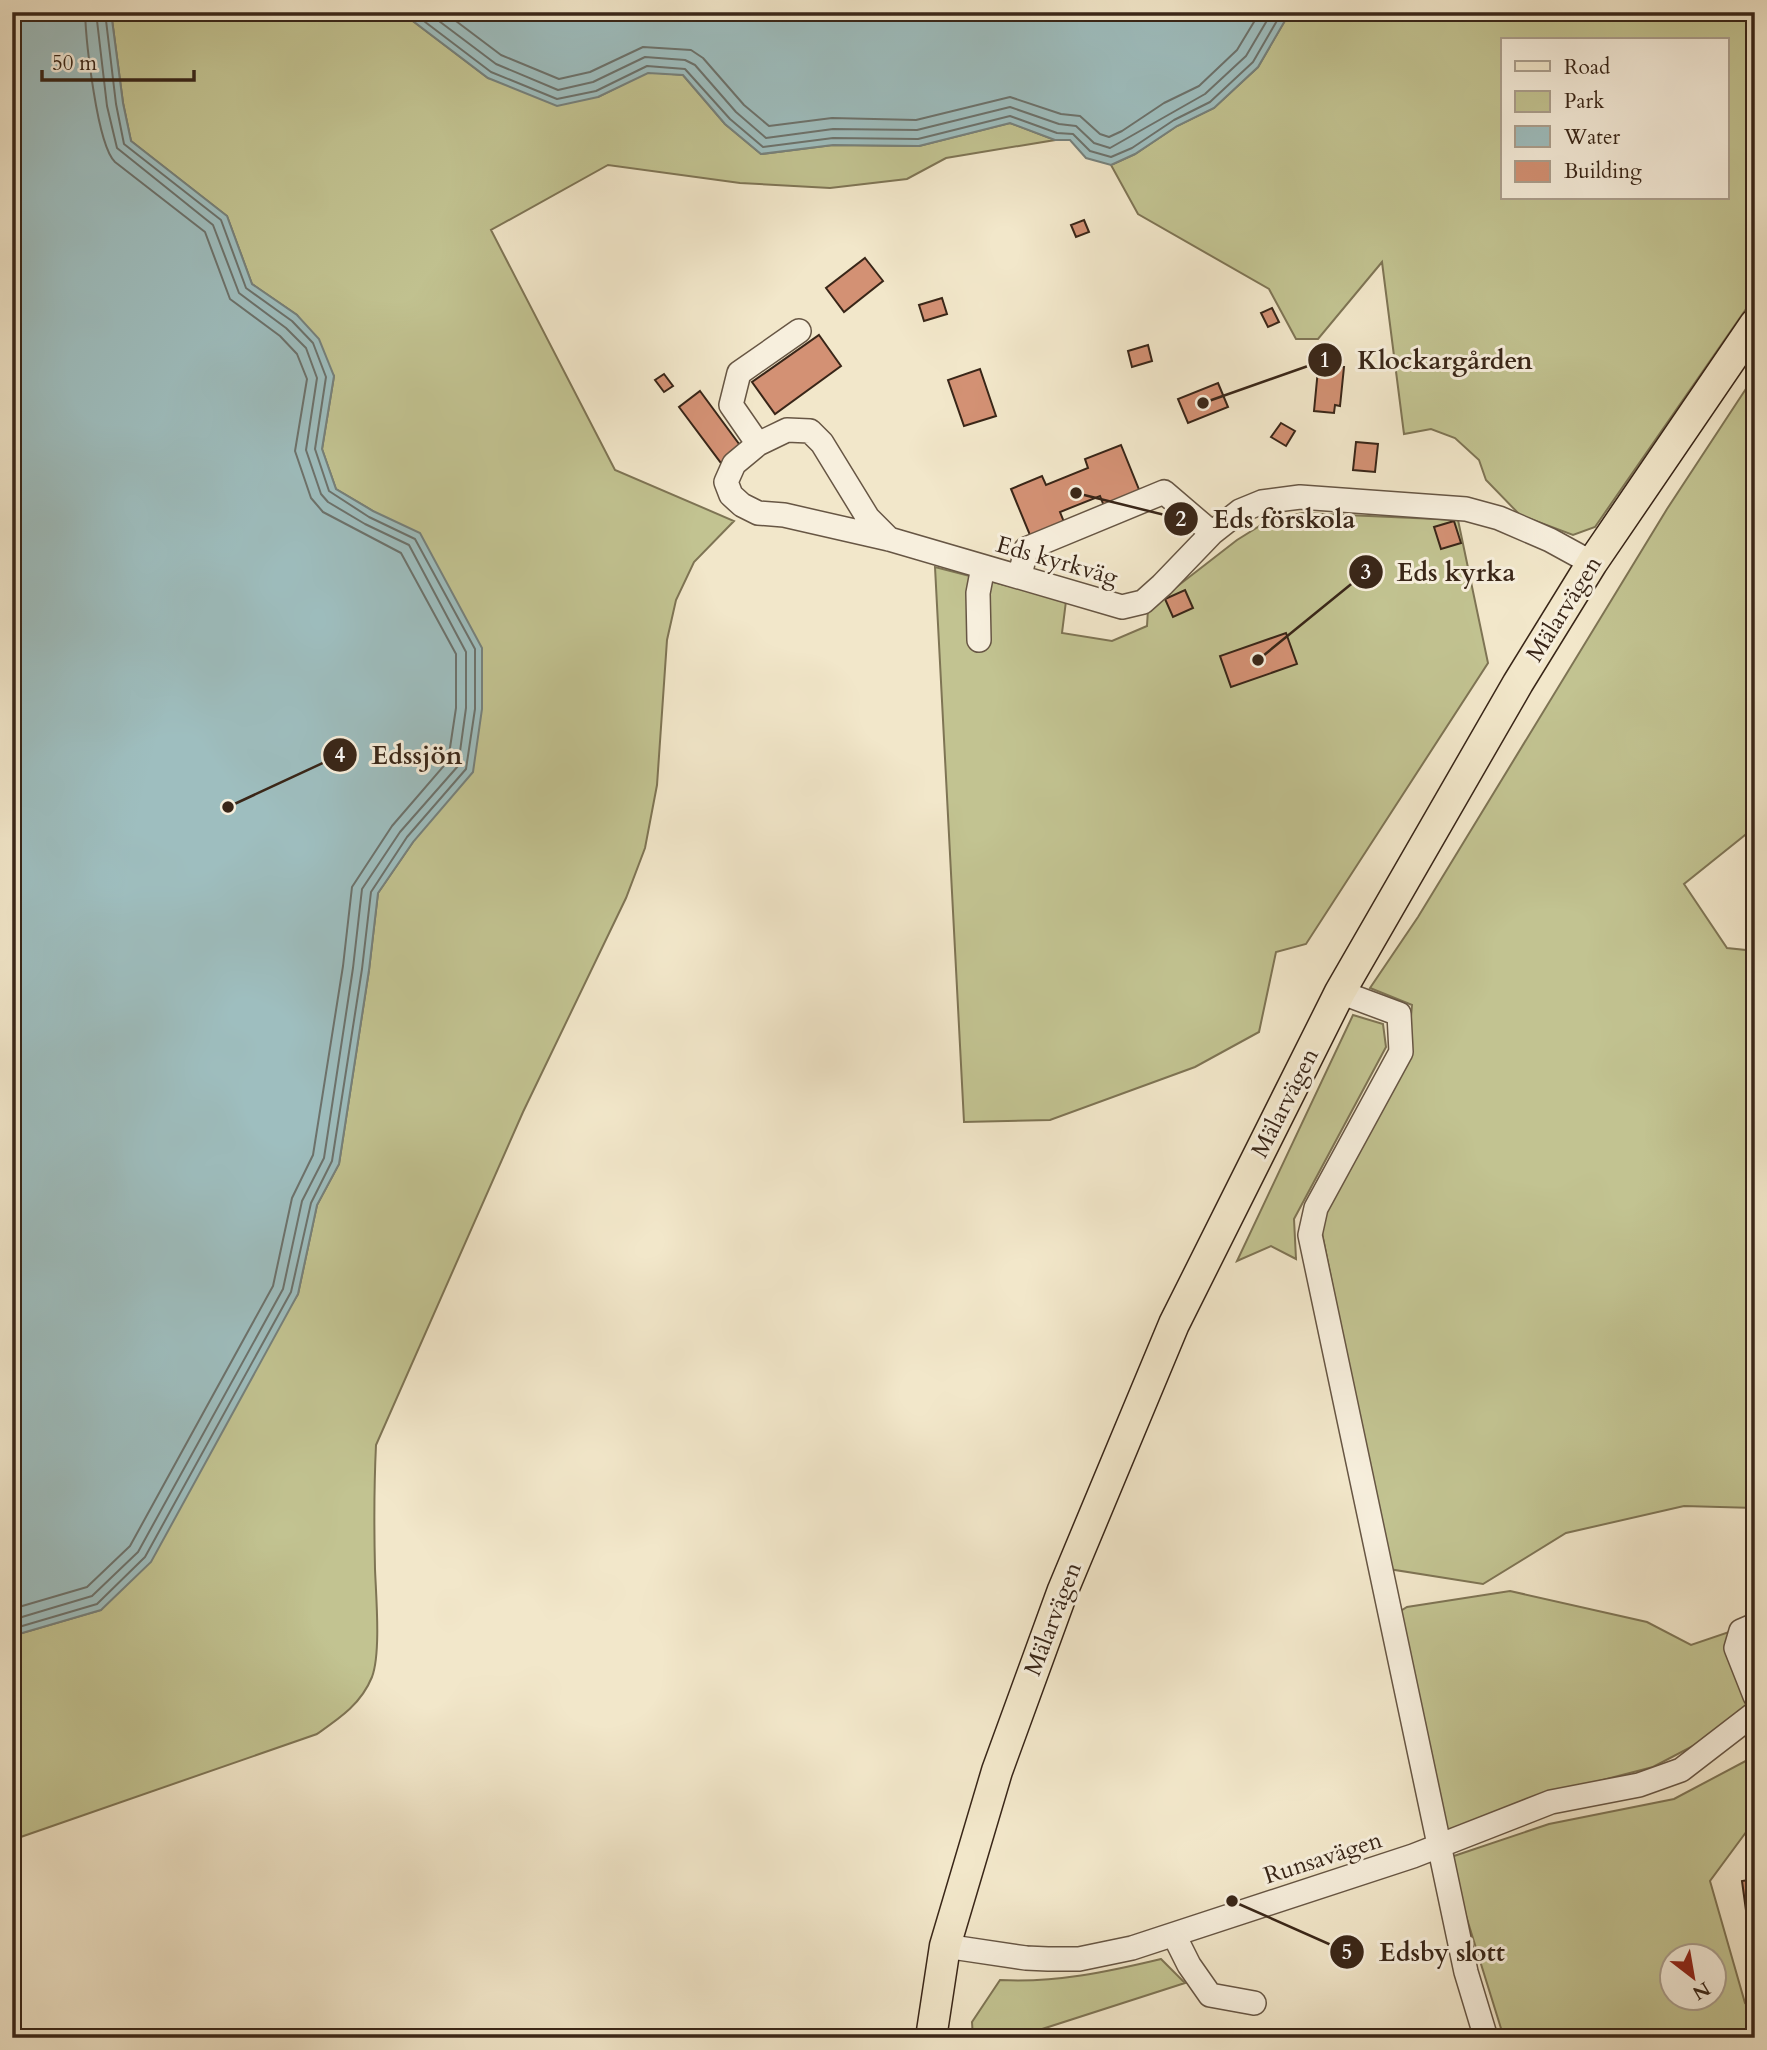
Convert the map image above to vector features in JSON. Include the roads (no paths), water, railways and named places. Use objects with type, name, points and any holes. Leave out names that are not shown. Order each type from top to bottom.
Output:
[{"type":"main road","name":"Mälarvägen","points":[[931,2038],[945,1946],[997,1772],[1073,1565],[1174,1324],[1340,992],[1518,683],[1592,562],[1755,324]]},
{"type":"street","points":[[799,331],[739,373],[731,405],[758,444],[787,430],[810,431],[822,443],[868,518],[888,539]]},
{"type":"street","name":"Eds kyrkväg","points":[[758,444],[734,464],[726,482],[731,495],[742,505],[758,513],[784,514],[888,539],[1122,607],[1143,602],[1212,533],[1240,511],[1262,502],[1300,497],[1466,509],[1550,540],[1592,562]]},
{"type":"street","points":[[1020,576],[1027,549],[1164,492],[1212,533]]},
{"type":"street","points":[[979,640],[978,593],[984,567]]},
{"type":"street","points":[[1340,992],[1399,1014],[1401,1052],[1316,1208],[1310,1235],[1466,1972],[1486,2038]]},
{"type":"street","points":[[1755,1625],[1741,1631],[1736,1648],[1755,1696]]},
{"type":"street","name":"Runsavägen","points":[[945,1946],[1026,1958],[1079,1959],[1174,1936],[1370,1871],[1551,1802],[1639,1785],[1681,1770],[1755,1713]]},
{"type":"street","points":[[1174,1936],[1189,1965],[1210,1995],[1254,2003]]},
{"type":"water","points":[[12,12],[111,12],[131,141],[227,216],[252,284],[297,315],[319,339],[334,376],[322,449],[336,489],[373,511],[420,533],[482,648],[482,709],[473,772],[413,842],[378,893],[339,1164],[317,1205],[298,1294],[151,1562],[101,1610],[12,1636]]},
{"type":"water","points":[[401,12],[1290,12],[1258,67],[1214,108],[1177,126],[1135,154],[1111,165],[1086,158],[1070,140],[1055,140],[1010,123],[919,146],[833,145],[761,154],[725,124],[683,75],[648,73],[598,97],[557,106],[488,78]]},
{"type":"place","name":"Klockargården","points":[[1203,403]]},
{"type":"place","name":"Eds förskola","points":[[1076,493]]},
{"type":"place","name":"Eds kyrka","points":[[1258,660]]},
{"type":"place","name":"Edssjön","points":[[228,807]]},
{"type":"place","name":"Edsby slott","points":[[1232,1901]]}]
